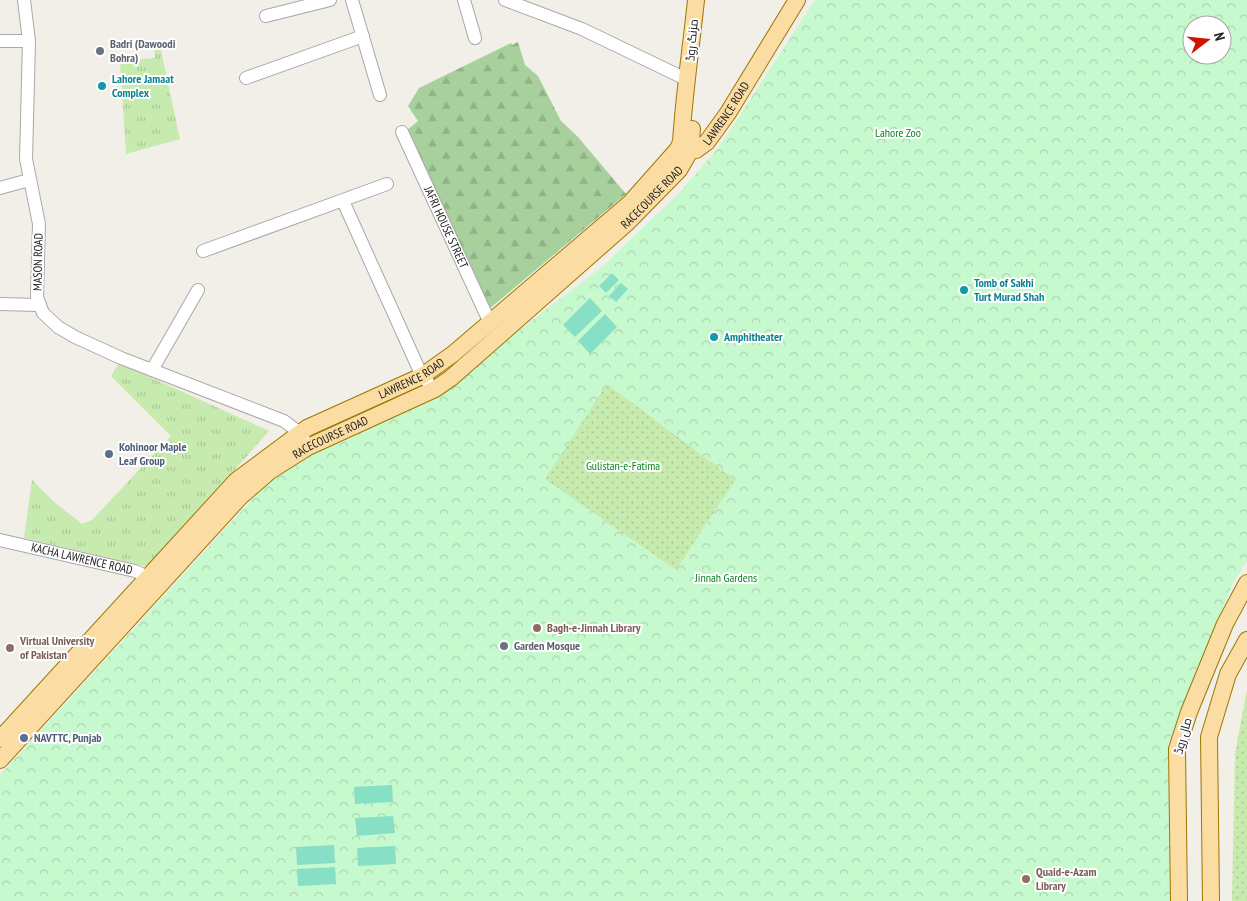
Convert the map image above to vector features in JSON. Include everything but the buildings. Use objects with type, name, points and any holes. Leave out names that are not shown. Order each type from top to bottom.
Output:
[{"type":"main road","name":"مزنگ روڈ","points":[[684,150],[681,142],[684,93],[688,80],[696,0]]},
{"type":"main road","name":"LAWRENCE ROAD","points":[[304,440],[422,376],[453,354],[630,203],[684,150],[705,145],[797,0]]},
{"type":"main road","name":"مزنگ روڈ","points":[[684,150],[692,128],[693,95],[688,80]]},
{"type":"main road","points":[[692,128],[702,134],[714,132]]},
{"type":"main road","name":"RACECOURSE ROAD","points":[[0,760],[154,580],[240,497],[304,440],[435,389],[451,378],[628,222],[679,170],[684,150]]},
{"type":"main road","points":[[0,739],[154,580]]},
{"type":"main road","name":"مال روڈ","points":[[1179,901],[1177,749],[1189,712],[1225,624],[1247,583]]},
{"type":"main road","name":"مال روڈ","points":[[1211,901],[1209,737],[1228,674],[1247,640]]},
{"type":"street","name":"MASON ROAD","points":[[24,0],[29,41],[26,159],[39,224],[39,305],[48,320],[75,337],[152,370],[284,421],[304,440]]},
{"type":"street","points":[[266,16],[330,0]]},
{"type":"street","points":[[352,0],[380,95]]},
{"type":"street","points":[[464,0],[475,38]]},
{"type":"street","points":[[505,0],[582,29],[688,80]]},
{"type":"street","points":[[246,78],[363,36]]},
{"type":"street","points":[[0,41],[29,41]]},
{"type":"street","name":"JAFRI HOUSE STREET","points":[[402,132],[490,323]]},
{"type":"street","points":[[0,188],[29,180]]},
{"type":"street","points":[[203,251],[388,184]]},
{"type":"street","points":[[343,201],[422,376],[435,389]]},
{"type":"street","points":[[152,370],[198,290]]},
{"type":"street","points":[[0,304],[39,305]]},
{"type":"street","name":"KACHA LAWRENCE ROAD","points":[[0,540],[154,580]]},
{"type":"green space","name":"Jinnah Gardens","points":[[815,0],[1247,0],[1247,561],[1233,583],[1168,745],[1171,901],[0,901],[0,775],[267,483],[311,454],[502,343],[603,266],[680,192],[719,147]]},
{"type":"green space","points":[[518,42],[525,65],[538,76],[561,121],[578,137],[626,194],[488,310],[407,130],[418,121],[408,106],[419,88],[511,43],[512,45]]},
{"type":"green space","points":[[160,46],[180,139],[126,154],[120,61],[155,58],[154,47]]},
{"type":"green space","points":[[612,273],[619,280],[606,293],[599,286]]},
{"type":"green space","points":[[621,283],[628,289],[616,302],[609,296]]},
{"type":"green space","points":[[590,298],[602,311],[575,337],[563,325]]},
{"type":"green space","points":[[605,314],[617,327],[590,354],[578,341]]},
{"type":"green space","points":[[119,363],[269,431],[149,567],[24,538],[32,480],[53,501],[82,524],[92,520],[171,436],[111,376]]},
{"type":"green space","name":"Gulistan-e-Fatima","points":[[607,384],[735,480],[676,570],[545,479]]},
{"type":"green space","points":[[1247,689],[1247,901],[1232,901],[1235,754]]},
{"type":"green space","points":[[392,785],[393,802],[355,804],[354,787]]},
{"type":"green space","points":[[393,816],[395,833],[357,836],[355,818]]},
{"type":"green space","points":[[334,845],[335,863],[297,865],[296,847]]},
{"type":"green space","points":[[395,846],[396,864],[358,866],[357,848]]},
{"type":"green space","points":[[335,867],[336,884],[298,886],[297,869]]},
{"type":"place","name":"Badri (Dawoodi Bohra)","points":[[100,51]]},
{"type":"place","name":"Lahore Jamaat Complex","points":[[102,86]]},
{"type":"place","name":"Tomb of Sakhi Turt Murad Shah","points":[[964,290]]},
{"type":"place","name":"Amphitheater","points":[[714,337]]},
{"type":"place","name":"Kohinoor Maple Leaf Group","points":[[109,454]]},
{"type":"place","name":"Bagh-e-Jinnah Library","points":[[537,628]]},
{"type":"place","name":"Garden Mosque","points":[[504,646]]},
{"type":"place","name":"Virtual University of Pakistan","points":[[10,648]]},
{"type":"place","name":"NAVTTC, Punjab","points":[[24,738]]},
{"type":"place","name":"Quaid-e-Azam Library","points":[[1026,879]]},
{"type":"park label","name":"Lahore Zoo","points":[[898,133]]}]
